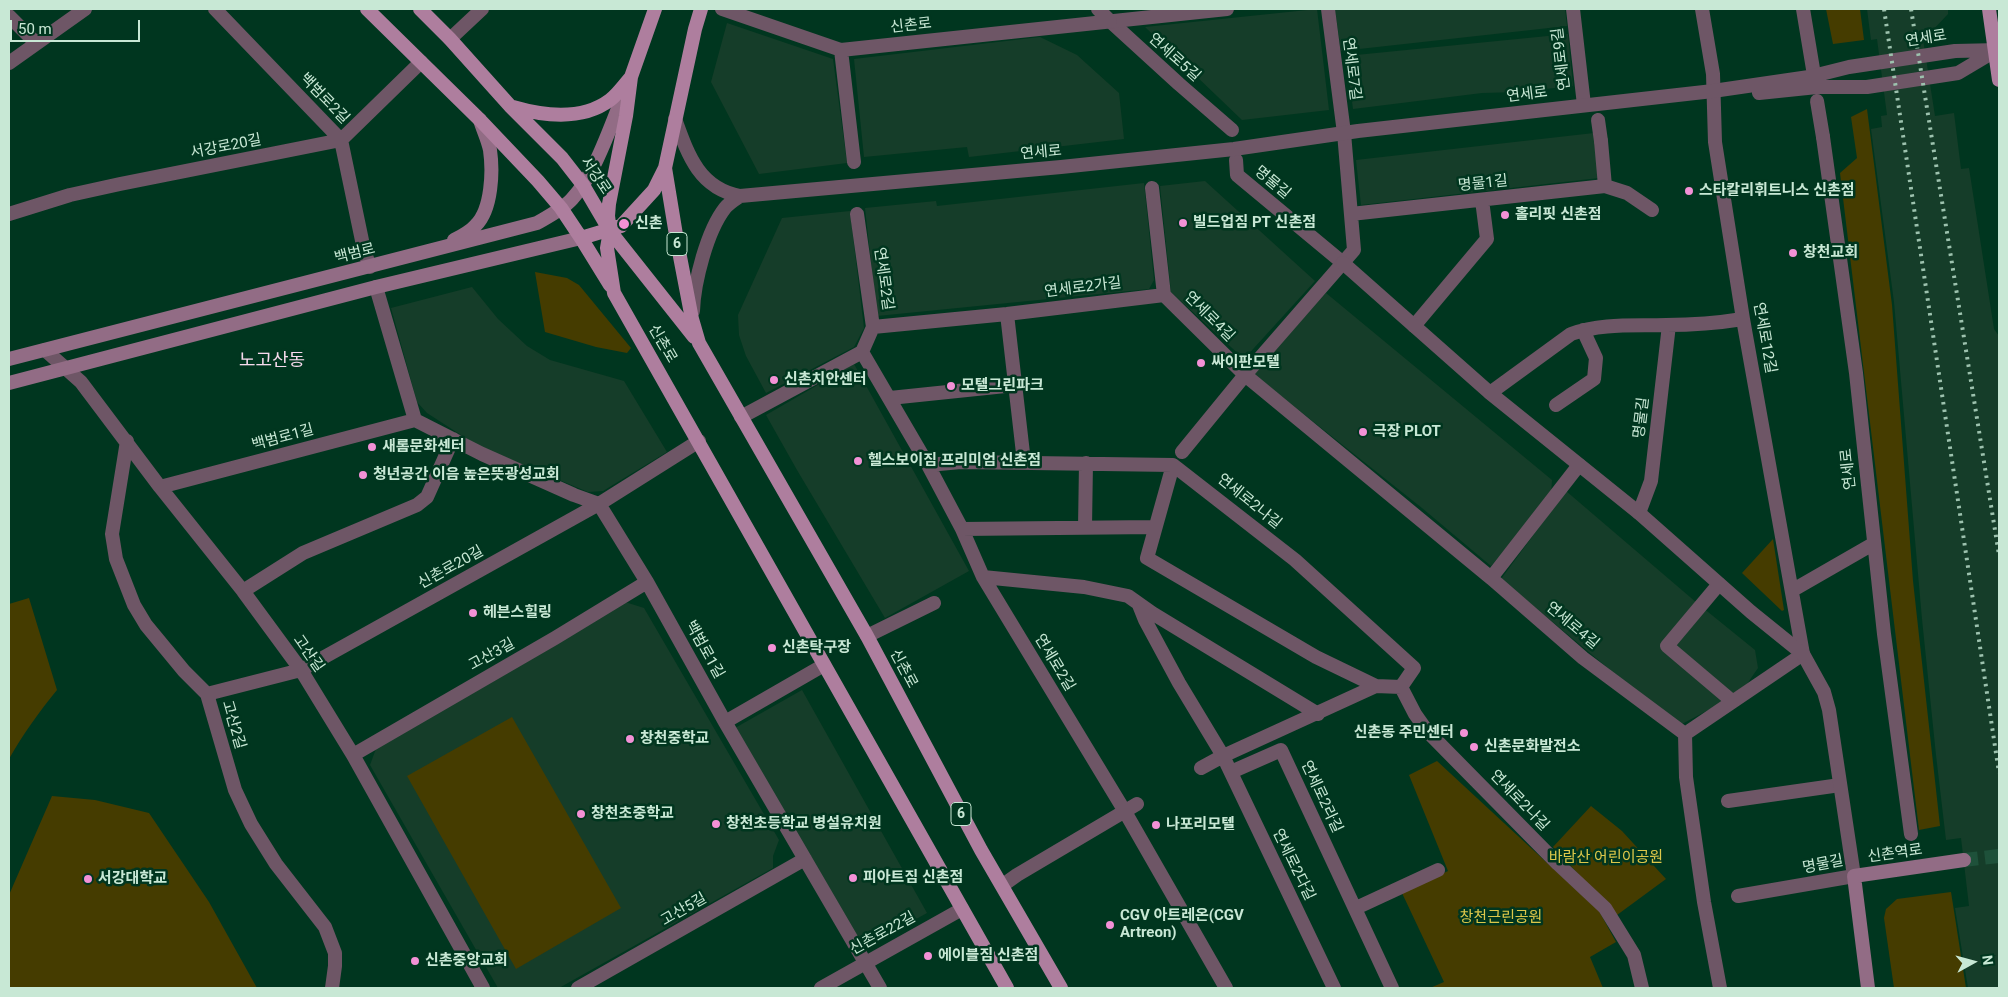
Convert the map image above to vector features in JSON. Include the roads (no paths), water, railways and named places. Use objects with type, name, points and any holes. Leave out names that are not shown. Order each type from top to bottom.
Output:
[{"type":"main road","points":[[367,9],[480,120],[538,181],[561,208],[582,238],[614,293]]},
{"type":"main road","name":"서강로","points":[[420,9],[562,158],[583,185],[610,231],[699,343]]},
{"type":"main road","name":"신촌로","points":[[655,9],[631,77],[626,116],[609,204],[610,231],[607,248],[614,293],[1007,988]]},
{"type":"main road","name":"신촌로","points":[[701,9],[665,168],[692,319],[699,343],[867,636],[981,850],[1061,988]]},
{"type":"main road","points":[[1989,9],[1997,50],[1999,80]]},
{"type":"main road","points":[[512,107],[544,115],[584,113],[610,100],[631,77]]},
{"type":"main road","name":"백범로","points":[[9,359],[415,256],[537,223],[571,200],[583,185],[597,158],[631,77]]},
{"type":"main road","points":[[415,256],[465,235],[478,224],[484,213],[491,183],[491,163],[489,148],[480,120]]},
{"type":"main road","points":[[9,383],[376,287],[610,231],[621,226],[654,190],[665,168]]},
{"type":"main road","name":"신촌역로","points":[[1868,988],[1854,876],[1964,860]]},
{"type":"street","points":[[9,63],[85,9]]},
{"type":"street","name":"백범로2길","points":[[215,9],[341,140],[364,250],[370,267]]},
{"type":"street","points":[[450,39],[482,9]]},
{"type":"street","name":"신촌로","points":[[722,9],[841,50],[1016,31],[1112,15],[1226,9]]},
{"type":"street","name":"연세로5길","points":[[1098,9],[1112,15],[1179,84],[1232,130]]},
{"type":"street","name":"연세로7길","points":[[1328,9],[1344,133]]},
{"type":"street","name":"연세로9길","points":[[1573,9],[1584,105]]},
{"type":"street","name":"연세로12길","points":[[1702,9],[1713,74],[1715,142],[1744,319],[1793,590],[1802,654]]},
{"type":"street","points":[[1803,9],[1813,69]]},
{"type":"street","points":[[9,16],[36,43]]},
{"type":"street","points":[[841,50],[854,162]]},
{"type":"street","name":"연세로","points":[[740,196],[1205,153],[1344,133],[1713,91],[1813,69],[1849,67],[1956,51],[1997,50]]},
{"type":"street","name":"연세로","points":[[1713,91],[1728,95],[1742,95],[1817,87],[1867,87],[1958,73],[1997,50]]},
{"type":"street","points":[[341,140],[421,62]]},
{"type":"street","name":"연세로","points":[[1817,101],[1856,373],[1873,544],[1911,834]]},
{"type":"street","points":[[675,119],[689,156],[706,180],[728,194],[740,196]]},
{"type":"street","points":[[1598,120],[1606,186],[1628,193],[1652,210]]},
{"type":"street","points":[[1182,452],[1245,375],[1354,250],[1344,133]]},
{"type":"street","name":"서강로20길","points":[[9,214],[120,184],[341,140]]},
{"type":"street","name":"명물길","points":[[1236,160],[1237,174],[1490,393],[1639,513],[1802,654],[1824,692],[1829,710],[1854,876],[1738,896]]},
{"type":"street","name":"명물1길","points":[[1351,214],[1606,186]]},
{"type":"street","name":"연세로4길","points":[[1152,188],[1164,295],[1245,375],[1491,578],[1583,658],[1686,734]]},
{"type":"street","points":[[692,319],[693,296],[707,246],[718,218],[725,208],[740,196]]},
{"type":"street","points":[[1414,326],[1486,239],[1482,200]]},
{"type":"street","name":"연세로2길","points":[[857,214],[873,327],[862,352],[890,398],[962,528],[983,577],[1124,810],[1226,988]]},
{"type":"street","points":[[376,287],[415,420],[574,495],[599,504]]},
{"type":"street","name":"연세로2가길","points":[[873,327],[1007,314],[1164,295]]},
{"type":"street","points":[[1007,314],[1024,462]]},
{"type":"street","points":[[1490,393],[1571,334],[1583,330],[1607,326],[1713,323],[1744,319]]},
{"type":"street","name":"명물길","points":[[1639,513],[1651,481],[1669,325]]},
{"type":"street","points":[[1556,405],[1594,379],[1596,358],[1583,330]]},
{"type":"street","name":"고산길","points":[[45,350],[81,382],[160,487],[243,590],[301,670],[353,755],[483,988]]},
{"type":"street","points":[[741,417],[862,352]]},
{"type":"street","points":[[890,398],[1014,385]]},
{"type":"street","name":"백범로1길","points":[[160,487],[415,420]]},
{"type":"street","points":[[243,590],[303,553],[417,505],[426,498],[453,439]]},
{"type":"street","name":"고산2길","points":[[127,441],[112,534],[116,559],[134,605],[146,624],[184,671],[207,694],[235,790],[251,824],[276,864],[325,927],[331,939],[336,966],[332,988]]},
{"type":"street","name":"신촌로20길","points":[[207,694],[301,670],[599,504],[699,441]]},
{"type":"street","points":[[928,465],[960,462],[1173,465],[1154,527],[1147,558],[1316,657],[1376,686],[1400,687]]},
{"type":"street","points":[[1085,527],[1086,463]]},
{"type":"street","name":"연세로2나길","points":[[1173,465],[1295,560],[1414,668],[1400,687],[1427,731],[1604,908],[1634,955],[1642,988]]},
{"type":"street","points":[[1491,578],[1579,465]]},
{"type":"street","name":"백범로1길","points":[[599,504],[647,582],[725,722],[880,988]]},
{"type":"street","points":[[962,528],[1154,527]]},
{"type":"street","points":[[1793,590],[1873,544]]},
{"type":"street","points":[[983,577],[1084,587],[1128,596],[1139,605],[1318,714]]},
{"type":"street","name":"고산3길","points":[[353,755],[555,638],[647,582]]},
{"type":"street","points":[[1719,584],[1667,646],[1732,701]]},
{"type":"street","points":[[867,636],[934,603]]},
{"type":"street","name":"연세로2다길","points":[[1139,605],[1145,620],[1179,683],[1223,756],[1334,988]]},
{"type":"street","points":[[1720,988],[1704,902],[1686,777],[1686,734],[1802,654]]},
{"type":"street","points":[[725,722],[824,665]]},
{"type":"street","points":[[1201,768],[1223,756],[1376,686]]},
{"type":"street","name":"연세로2라길","points":[[1230,772],[1281,750],[1392,988]]},
{"type":"street","points":[[1728,801],[1840,785]]},
{"type":"street","points":[[1003,885],[1017,874],[1137,804]]},
{"type":"street","name":"고산5길","points":[[578,988],[805,859]]},
{"type":"street","points":[[1356,908],[1438,870]]},
{"type":"street","name":"신촌로22길","points":[[821,988],[962,909]]},
{"type":"tunnel","points":[[1964,860],[1999,856]]},
{"type":"railway","points":[[1884,9],[1999,773]]},
{"type":"railway","points":[[1911,9],[1999,555]]},
{"type":"place","name":"스타칼리휘트니스 신촌점","points":[[1689,191]]},
{"type":"place","name":"홀리핏 신촌점","points":[[1505,215]]},
{"type":"place","name":"빌드업짐 PT 신촌점","points":[[1183,223]]},
{"type":"place","name":"신촌","points":[[624,224]]},
{"type":"place","name":"창천교회","points":[[1793,253]]},
{"type":"place","name":"싸이판모텔","points":[[1201,363]]},
{"type":"place","name":"신촌치안센터","points":[[774,380]]},
{"type":"place","name":"모텔그린파크","points":[[951,386]]},
{"type":"place","name":"극장 PLOT","points":[[1363,432]]},
{"type":"place","name":"새롬문화센터","points":[[372,447]]},
{"type":"place","name":"헬스보이짐 프리미엄 신촌점","points":[[858,461]]},
{"type":"place","name":"청년공간 이음 높은뜻광성교회","points":[[363,475]]},
{"type":"place","name":"헤븐스힐링","points":[[473,613]]},
{"type":"place","name":"신촌탁구장","points":[[772,648]]},
{"type":"place","name":"신촌동 주민센터","points":[[1464,733]]},
{"type":"place","name":"창천중학교","points":[[630,739]]},
{"type":"place","name":"신촌문화발전소","points":[[1474,747]]},
{"type":"place","name":"창천초중학교","points":[[581,814]]},
{"type":"place","name":"창천초등학교 병설유치원","points":[[716,824]]},
{"type":"place","name":"나포리모텔","points":[[1156,825]]},
{"type":"place","name":"피아트짐 신촌점","points":[[853,878]]},
{"type":"place","name":"서강대학교","points":[[88,879]]},
{"type":"place","name":"CGV 아트레온(CGV Artreon)","points":[[1110,925]]},
{"type":"place","name":"에이블짐 신촌점","points":[[928,956]]},
{"type":"place","name":"신촌중앙교회","points":[[415,961]]},
{"type":"district","name":"노고산동","points":[[272,361]]},
{"type":"park label","name":"바람산 어린이공원","points":[[1606,858]]},
{"type":"park label","name":"창천근린공원","points":[[1501,918]]}]
